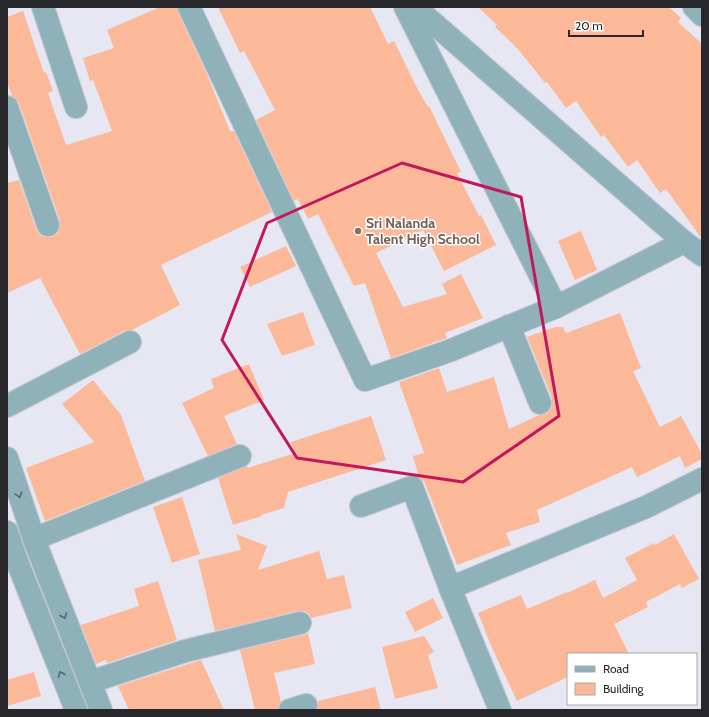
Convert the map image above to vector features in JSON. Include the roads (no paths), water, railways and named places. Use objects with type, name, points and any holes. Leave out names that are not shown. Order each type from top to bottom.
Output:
[{"type":"street","points":[[43,7],[76,107]]},
{"type":"street","points":[[189,7],[365,380],[450,351],[556,308],[684,242]]},
{"type":"street","points":[[405,7],[556,308]]},
{"type":"street","points":[[415,7],[684,242],[702,255]]},
{"type":"street","points":[[7,107],[48,225]]},
{"type":"street","points":[[509,326],[540,403]]},
{"type":"street","points":[[7,406],[130,342]]},
{"type":"street","points":[[34,539],[240,456]]},
{"type":"street","points":[[7,458],[34,539],[101,710]]},
{"type":"street","points":[[450,588],[646,507],[702,479]]},
{"type":"street","points":[[361,506],[412,487],[450,588],[500,710]]},
{"type":"street","points":[[7,532],[12,566],[76,710]]},
{"type":"street","points":[[90,682],[185,650],[300,623]]},
{"type":"place","name":"Sri Nalanda Talent High School","points":[[358,231]]}]
